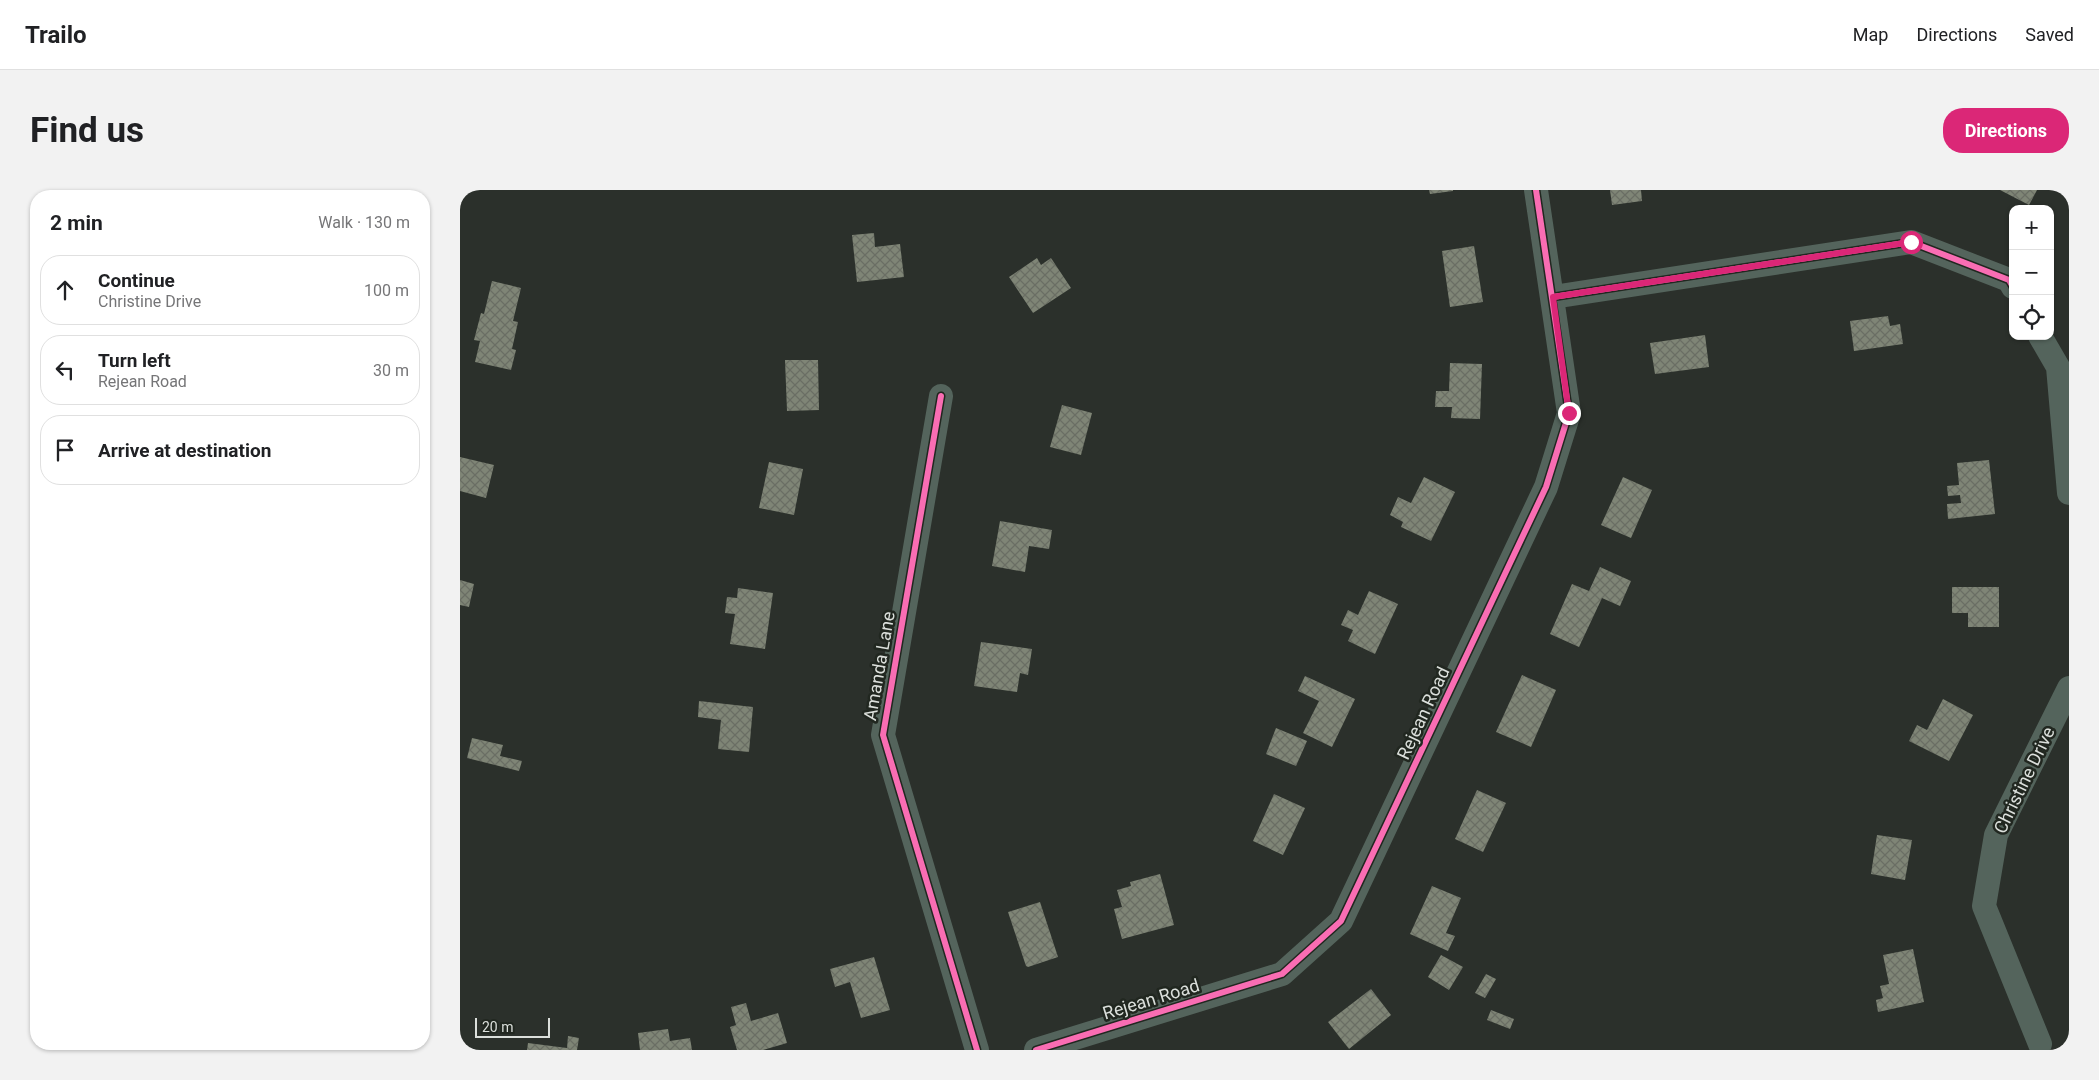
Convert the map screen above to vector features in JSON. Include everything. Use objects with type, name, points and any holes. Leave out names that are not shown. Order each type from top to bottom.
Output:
[{"type":"street","name":"Rejean Road","points":[[1036,1050],[1282,974],[1341,921],[1546,487],[1569,413],[1536,190]]},
{"type":"street","points":[[1553,297],[1911,242],[2009,280]]},
{"type":"street","points":[[2042,340],[2058,367],[2069,492]]},
{"type":"street","name":"Amanda Lane","points":[[941,396],[883,735],[977,1050]]},
{"type":"street","name":"Christine Drive","points":[[2040,1044],[1984,906],[1996,835],[2069,688]]},
{"type":"building","points":[[1429,190],[1453,190],[1453,191],[1430,194]]},
{"type":"building","points":[[1610,190],[1641,190],[1642,201],[1612,205]]},
{"type":"building","points":[[2000,190],[2037,190],[2029,205]]},
{"type":"building","points":[[874,233],[875,247],[900,244],[904,277],[857,282],[852,235]]},
{"type":"building","points":[[1474,246],[1483,302],[1450,307],[1442,251]]},
{"type":"building","points":[[1037,258],[1041,265],[1051,258],[1071,288],[1033,313],[1009,277]]},
{"type":"building","points":[[492,281],[521,288],[513,321],[518,322],[512,349],[516,350],[511,370],[475,362],[480,341],[474,340],[481,313],[484,314]]},
{"type":"building","points":[[1888,316],[1890,326],[1900,324],[1903,344],[1854,351],[1850,321]]},
{"type":"building","points":[[1705,335],[1709,367],[1655,374],[1650,343]]},
{"type":"building","points":[[785,360],[818,360],[819,410],[787,411]]},
{"type":"building","points":[[1450,363],[1482,364],[1480,419],[1451,418],[1452,407],[1435,407],[1436,391],[1449,391]]},
{"type":"building","points":[[1062,405],[1092,413],[1081,455],[1050,447]]},
{"type":"building","points":[[460,457],[494,465],[486,498],[460,491]]},
{"type":"building","points":[[1989,460],[1995,514],[1948,519],[1947,504],[1961,503],[1960,495],[1948,496],[1947,486],[1959,485],[1957,463]]},
{"type":"building","points":[[769,462],[803,469],[794,515],[759,508]]},
{"type":"building","points":[[1424,477],[1455,492],[1431,541],[1401,527],[1403,522],[1390,515],[1398,497],[1411,503]]},
{"type":"building","points":[[1623,477],[1652,490],[1631,538],[1601,525]]},
{"type":"building","points":[[1000,521],[1052,530],[1049,549],[1029,546],[1025,572],[992,566]]},
{"type":"building","points":[[1600,567],[1631,581],[1620,606],[1602,598],[1579,647],[1550,634],[1572,584],[1589,591]]},
{"type":"building","points":[[460,580],[474,584],[469,607],[460,605]]},
{"type":"building","points":[[1952,587],[1999,587],[1999,627],[1968,627],[1968,613],[1952,613]]},
{"type":"building","points":[[738,588],[773,593],[765,649],[730,644],[735,614],[725,613],[727,597],[737,598]]},
{"type":"building","points":[[1369,591],[1398,604],[1375,654],[1348,641],[1353,630],[1341,625],[1348,610],[1358,615]]},
{"type":"building","points":[[981,642],[1032,649],[1028,675],[1020,673],[1017,692],[974,686]]},
{"type":"building","points":[[1522,675],[1556,690],[1531,747],[1496,732]]},
{"type":"building","points":[[1305,676],[1355,699],[1332,747],[1303,733],[1319,701],[1298,691]]},
{"type":"building","points":[[1943,699],[1973,715],[1949,761],[1909,741],[1917,725],[1927,730]]},
{"type":"building","points":[[699,701],[753,707],[749,752],[718,749],[721,720],[698,717]]},
{"type":"building","points":[[1276,728],[1307,741],[1296,766],[1266,754]]},
{"type":"building","points":[[472,738],[503,745],[500,756],[522,761],[519,771],[467,758]]},
{"type":"building","points":[[1477,790],[1506,803],[1483,852],[1455,839]]},
{"type":"building","points":[[1274,794],[1305,808],[1283,855],[1253,841]]},
{"type":"building","points":[[1877,835],[1912,840],[1905,880],[1871,874]]},
{"type":"building","points":[[1160,874],[1174,925],[1122,939],[1114,909],[1122,907],[1117,890],[1131,886],[1130,882]]},
{"type":"building","points":[[1432,886],[1461,898],[1446,933],[1455,936],[1448,951],[1410,934]]},
{"type":"building","points":[[1040,902],[1058,957],[1028,967],[1026,966],[1008,912]]},
{"type":"building","points":[[1913,949],[1924,1002],[1878,1012],[1876,1000],[1883,998],[1880,986],[1889,984],[1883,955]]},
{"type":"building","points":[[1441,955],[1463,967],[1449,990],[1428,977]]},
{"type":"building","points":[[874,957],[890,1010],[861,1018],[850,982],[835,987],[830,969]]},
{"type":"building","points":[[1486,974],[1496,979],[1485,998],[1475,993]]},
{"type":"building","points":[[1371,989],[1391,1015],[1349,1049],[1328,1022]]},
{"type":"building","points":[[746,1003],[751,1021],[778,1013],[787,1043],[763,1050],[737,1050],[730,1027],[736,1025],[731,1007]]},
{"type":"building","points":[[1491,1010],[1514,1019],[1510,1029],[1487,1020]]},
{"type":"building","points":[[668,1029],[670,1041],[690,1038],[692,1050],[640,1050],[638,1033]]},
{"type":"building","points":[[568,1036],[579,1038],[577,1050],[527,1050],[528,1043],[567,1048]]},
{"type":"cycle path","points":[[1036,1050],[1282,974],[1341,921],[1546,487],[1569,413],[1536,190]]},
{"type":"cycle path","points":[[1553,297],[1911,242],[2009,280]]},
{"type":"cycle path","points":[[941,396],[883,735],[977,1050]]},
{"type":"route","points":[[1569,413],[1553,297],[1911,242]]}]
